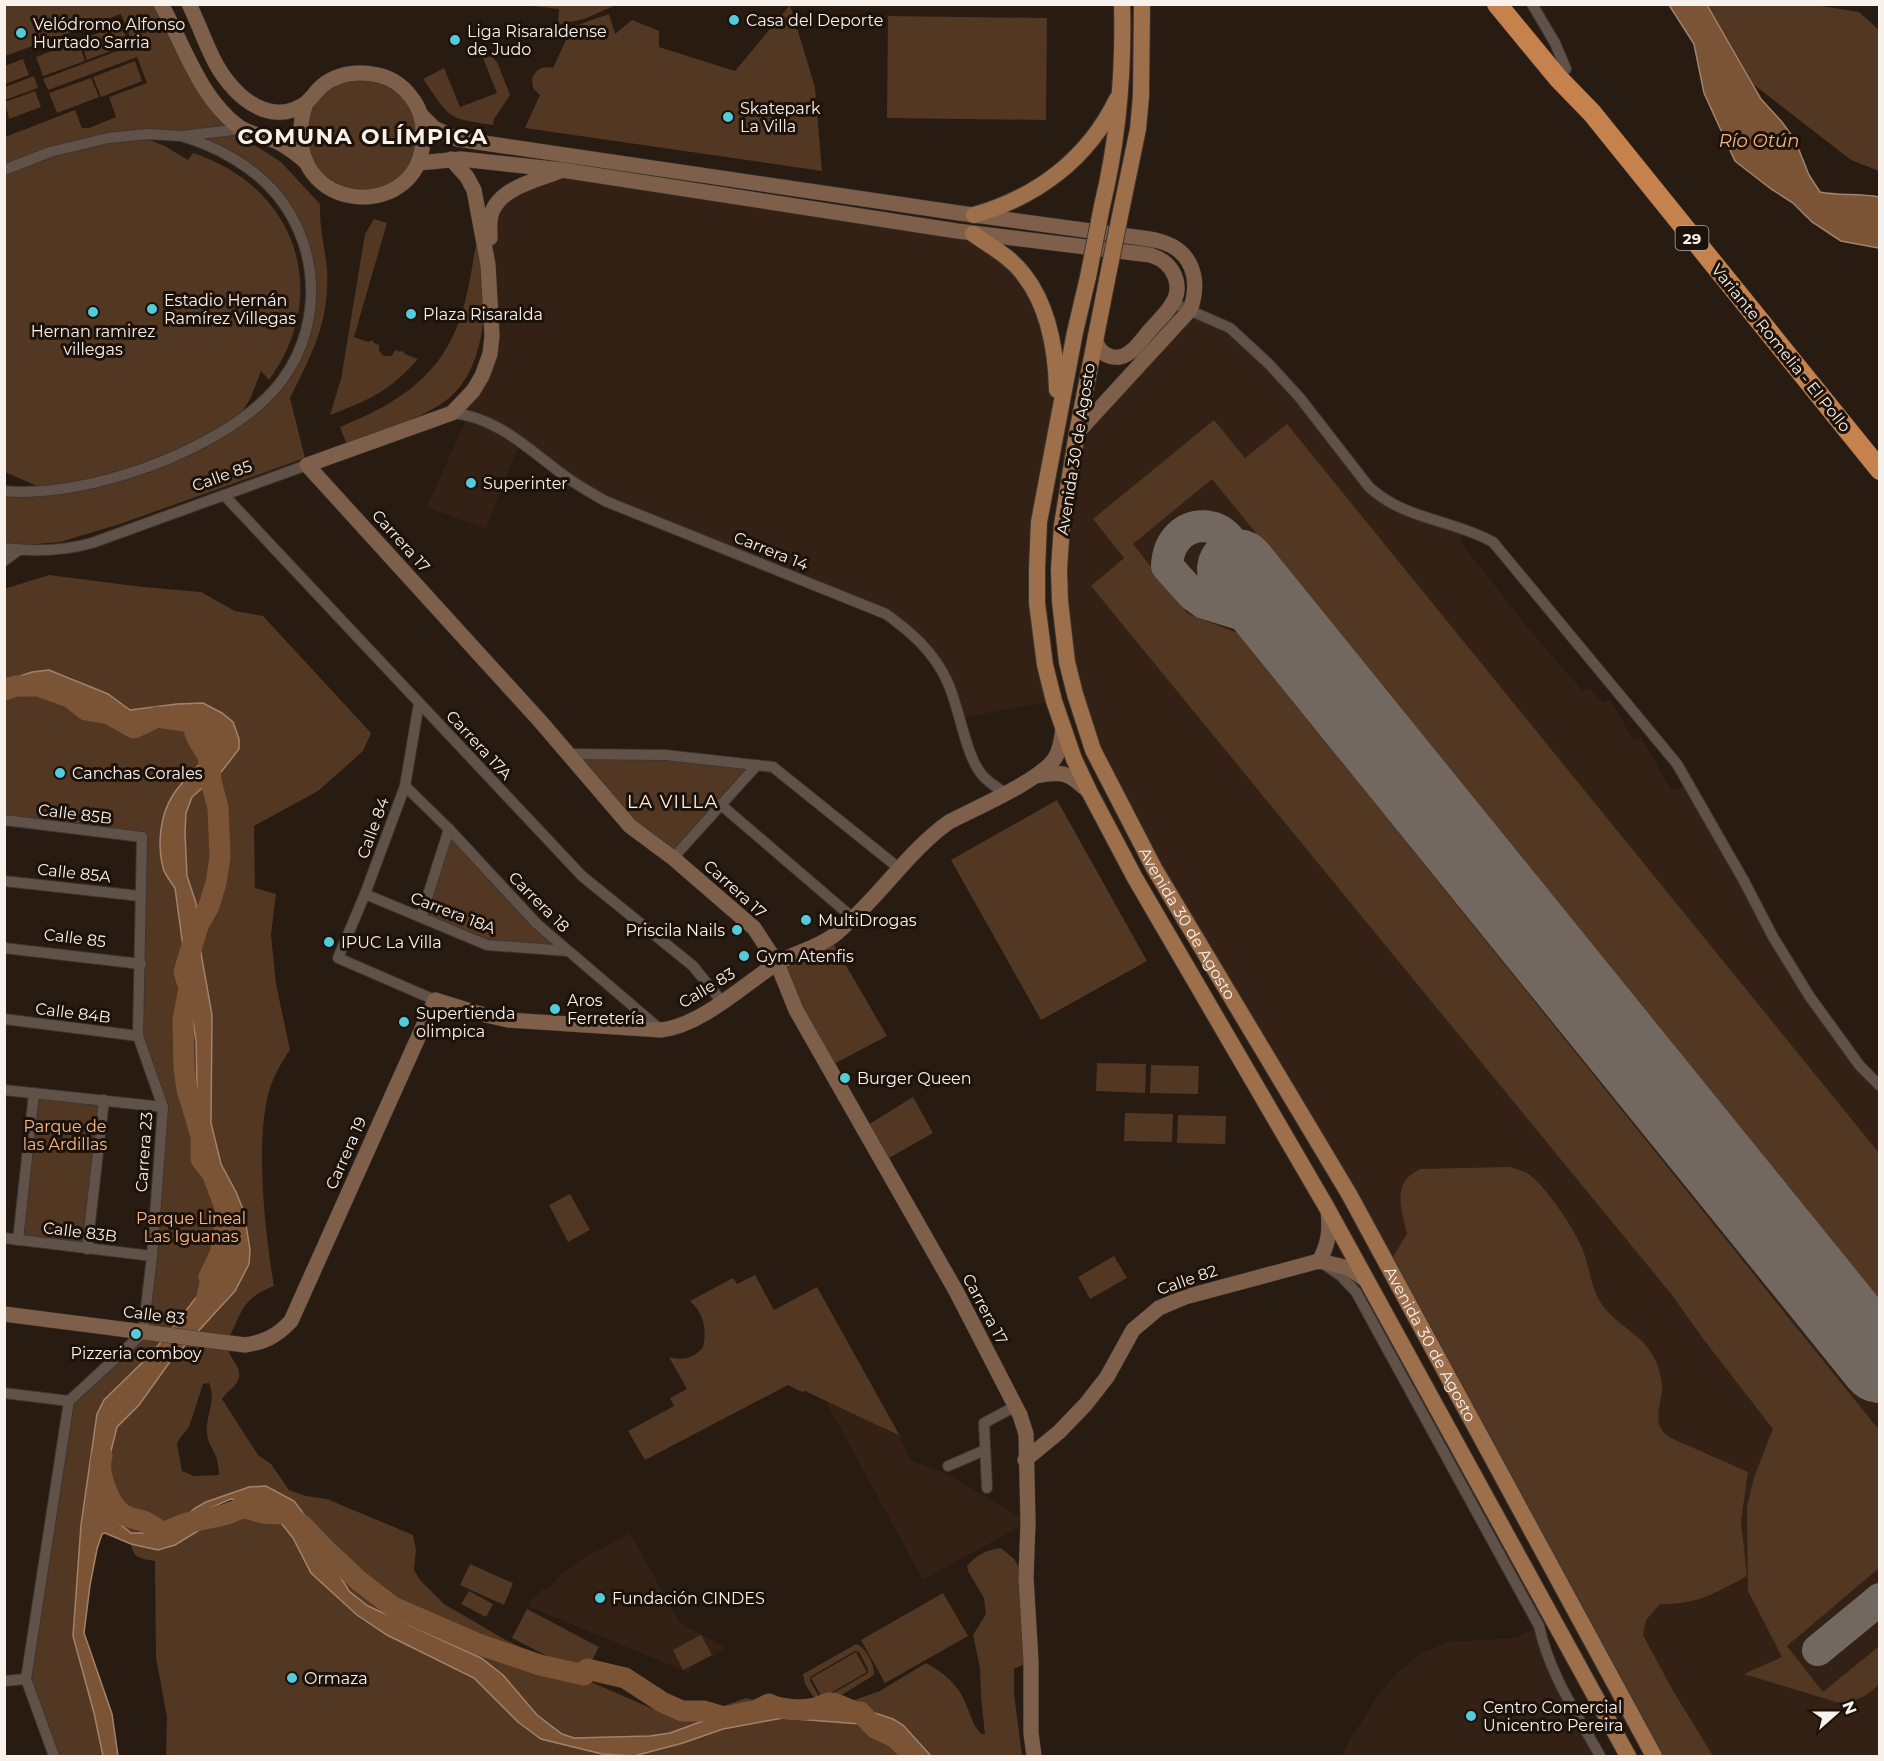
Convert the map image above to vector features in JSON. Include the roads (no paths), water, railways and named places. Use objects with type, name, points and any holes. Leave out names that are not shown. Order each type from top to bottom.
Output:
[{"type":"highway","name":"Variante Romelia - El Pollo","points":[[1497,4],[1558,78],[1592,113],[1880,470]]},
{"type":"highway","name":"Variante Romelia - El Pollo","points":[[1513,4],[1566,69],[1592,113]]},
{"type":"main road","name":"Avenida 30 de Agosto","points":[[1122,4],[1123,48],[1118,128],[1056,431],[1040,522],[1037,603],[1054,701],[1090,793],[1135,878],[1327,1208],[1545,1622],[1628,1756]]},
{"type":"main road","name":"Avenida 30 de Agosto","points":[[1142,4],[1141,96],[1138,129],[1095,336],[1062,525],[1059,569],[1060,601],[1068,662],[1075,694],[1093,750],[1154,868],[1349,1194],[1654,1756]]},
{"type":"main road","points":[[974,215],[1024,196],[1068,166],[1093,139],[1120,93]]},
{"type":"main road","points":[[973,234],[1009,259],[1024,274],[1036,294],[1054,349],[1056,431]]},
{"type":"street","points":[[161,4],[196,75],[218,108],[242,129],[285,146],[307,164],[319,180],[333,191],[352,198],[382,194],[393,189],[411,175],[423,149],[421,115]]},
{"type":"street","points":[[189,4],[227,81],[239,94],[263,111],[275,113],[289,110],[306,103],[332,79],[344,75],[367,73],[391,79],[402,86],[412,97],[421,115],[434,128],[457,139],[1161,242],[1176,249],[1188,261],[1195,276],[1196,294],[1190,310],[1077,433]]},
{"type":"street","points":[[1532,4],[1555,43],[1566,69]]},
{"type":"street","points":[[306,103],[300,128],[307,164]]},
{"type":"street","points":[[213,132],[220,120],[218,108]]},
{"type":"street","points":[[4,170],[50,152],[88,141],[148,134],[181,136],[242,129]]},
{"type":"street","points":[[4,491],[46,490],[109,480],[149,467],[188,450],[224,429],[264,400],[283,379],[298,354],[307,327],[312,285],[308,256],[292,217],[276,193],[255,173],[219,150],[181,136]]},
{"type":"street","points":[[418,163],[451,159],[562,170],[807,210],[973,234],[1154,256],[1173,270],[1177,280],[1173,303],[1134,349],[1118,357],[1109,356],[1096,344],[1095,336]]},
{"type":"street","points":[[451,159],[467,177],[474,190],[488,266]]},
{"type":"street","points":[[452,413],[474,391],[490,354],[492,336],[488,266],[491,215],[496,205],[511,191],[562,170]]},
{"type":"street","points":[[1173,303],[1230,328],[1269,364],[1300,398],[1369,487],[1380,497],[1407,512],[1463,528],[1493,542],[1677,764],[1744,880],[1773,937],[1810,997],[1860,1066],[1880,1086]]},
{"type":"street","name":"Calle 85","points":[[4,548],[57,550],[92,543],[452,413]]},
{"type":"street","name":"Carrera 14","points":[[452,413],[484,420],[520,441],[564,476],[605,501],[886,614],[909,630],[937,663],[953,696],[974,762],[982,775],[1005,793]]},
{"type":"street","name":"Carrera 17","points":[[307,465],[540,721],[561,748],[570,754],[630,826],[673,858],[754,928],[777,963],[796,1010],[956,1292],[1016,1406],[1026,1434],[1028,1522],[1026,1578],[1031,1661],[1031,1733],[1034,1756]]},
{"type":"street","name":"Carrera 17A","points":[[224,495],[582,876],[693,966],[723,1003]]},
{"type":"street","points":[[4,561],[20,550]]},
{"type":"street","name":"Calle 84","points":[[338,958],[365,894],[405,786],[419,703]]},
{"type":"street","name":"Calle 83","points":[[338,958],[435,1000],[508,1020],[671,1029],[723,1003],[777,963],[830,938],[867,904],[918,848],[936,832],[949,822],[1036,776],[1055,759],[1063,727]]},
{"type":"street","points":[[570,754],[666,755],[773,767],[900,869]]},
{"type":"street","points":[[673,858],[757,765]]},
{"type":"street","name":"Calle 83","points":[[1036,776],[1055,773],[1068,774],[1090,793]]},
{"type":"street","name":"Carrera 18","points":[[405,786],[449,829],[537,924],[661,1030]]},
{"type":"street","points":[[720,804],[853,918]]},
{"type":"street","name":"Calle 85B","points":[[4,820],[142,837]]},
{"type":"street","points":[[421,917],[449,829]]},
{"type":"street","name":"Carrera 23","points":[[142,837],[138,1036],[163,1107],[152,1256],[150,1334]]},
{"type":"street","name":"Calle 85A","points":[[4,881],[140,896]]},
{"type":"street","name":"Carrera 18A","points":[[365,894],[487,945],[569,951]]},
{"type":"street","name":"Calle 85","points":[[4,948],[141,964]]},
{"type":"street","name":"Carrera 19","points":[[291,1321],[435,1000]]},
{"type":"street","name":"Calle 84B","points":[[4,1019],[138,1036]]},
{"type":"street","points":[[4,1090],[163,1107]]},
{"type":"street","points":[[18,1240],[34,1093]]},
{"type":"street","points":[[87,1249],[104,1100]]},
{"type":"street","points":[[1327,1208],[1328,1241],[1319,1261],[1341,1276],[1356,1292],[1545,1622],[1546,1654],[1600,1756]]},
{"type":"street","name":"Calle 83B","points":[[4,1238],[152,1256]]},
{"type":"street","name":"Calle 82","points":[[1025,1460],[1051,1439],[1086,1404],[1107,1377],[1127,1338],[1149,1314],[1169,1303],[1319,1261],[1333,1262],[1349,1268],[1366,1280]]},
{"type":"street","name":"Calle 83","points":[[4,1314],[244,1345],[261,1343],[275,1336],[291,1321]]},
{"type":"street","points":[[54,1756],[26,1679],[69,1401],[150,1334]]},
{"type":"street","points":[[4,1393],[69,1401]]},
{"type":"street","points":[[987,1488],[984,1423],[1016,1406]]},
{"type":"street","points":[[948,1466],[985,1449]]},
{"type":"street","points":[[4,1681],[26,1679]]},
{"type":"water","name":"Río Otún","points":[[1669,5],[1707,5],[1761,99],[1795,140],[1809,175],[1820,192],[1879,197],[1879,248],[1841,241],[1812,222],[1793,203],[1735,161],[1704,93],[1694,44]]},
{"type":"water","points":[[49,670],[108,694],[130,710],[203,703],[233,722],[239,739],[239,749],[222,771],[192,797],[186,813],[185,833],[187,876],[196,903],[199,942],[212,1015],[211,1123],[221,1164],[244,1212],[250,1250],[249,1264],[235,1291],[169,1363],[139,1405],[117,1427],[103,1483],[103,1497],[111,1517],[131,1533],[163,1533],[206,1502],[249,1487],[266,1486],[294,1501],[306,1517],[349,1591],[368,1606],[481,1658],[503,1675],[537,1715],[562,1734],[574,1738],[650,1736],[670,1733],[700,1722],[748,1712],[775,1708],[803,1709],[839,1713],[875,1713],[893,1719],[903,1725],[931,1756],[906,1756],[875,1728],[860,1724],[783,1718],[723,1729],[634,1756],[602,1754],[541,1739],[518,1722],[474,1678],[387,1635],[357,1615],[311,1573],[293,1538],[274,1514],[266,1511],[252,1511],[201,1529],[175,1545],[158,1550],[102,1534],[90,1585],[84,1633],[112,1714],[118,1756],[103,1756],[73,1636],[81,1525],[97,1414],[104,1400],[152,1353],[211,1279],[228,1231],[227,1213],[222,1196],[201,1159],[194,1137],[197,1087],[196,1042],[175,888],[164,871],[160,850],[161,830],[169,803],[189,775],[208,756],[208,749],[201,729],[197,724],[185,719],[172,721],[145,733],[109,714],[58,693],[11,695],[5,698],[5,681],[32,672]],"holes":[[[231,1499],[244,1506],[242,1509],[195,1521],[203,1511]]]},
{"type":"waterway","points":[[4,690],[16,686],[38,686],[71,698],[86,710],[109,714],[134,728],[157,717],[191,722],[208,756],[218,808],[220,857],[209,906],[198,926],[184,972],[189,988],[183,1020],[184,1068],[187,1089],[201,1136],[201,1159],[213,1175],[227,1213],[220,1254],[209,1277],[211,1279],[205,1305]]},
{"type":"waterway","points":[[102,1456],[103,1480],[109,1497],[119,1511],[163,1533],[187,1523],[226,1514],[244,1506],[264,1513],[286,1513],[303,1526],[358,1580],[393,1607],[478,1644],[540,1665],[584,1675],[587,1669],[625,1678],[662,1702],[682,1711],[704,1711],[724,1717],[757,1710],[769,1704],[779,1708],[798,1710],[816,1708],[829,1703],[837,1704],[860,1712],[875,1728],[894,1737],[914,1756]]},
{"type":"place","name":"Casa del Deporte","points":[[734,20]]},
{"type":"place","name":"Velódromo Alfonso Hurtado Sarria","points":[[21,33]]},
{"type":"place","name":"Liga Risaraldense de Judo","points":[[455,40]]},
{"type":"place","name":"Skatepark La Villa","points":[[728,117]]},
{"type":"place","name":"Estadio Hernán Ramírez Villegas","points":[[152,309]]},
{"type":"place","name":"Hernan ramirez villegas","points":[[93,312]]},
{"type":"place","name":"Plaza Risaralda","points":[[411,314]]},
{"type":"place","name":"Superinter","points":[[471,483]]},
{"type":"place","name":"Canchas Corales","points":[[60,773]]},
{"type":"place","name":"MultiDrogas","points":[[806,920]]},
{"type":"place","name":"Priscila Nails","points":[[737,930]]},
{"type":"place","name":"IPUC La Villa","points":[[329,942]]},
{"type":"place","name":"Gym Atenfis","points":[[744,956]]},
{"type":"place","name":"Aros Ferretería","points":[[555,1009]]},
{"type":"place","name":"Supertienda olimpica","points":[[404,1022]]},
{"type":"place","name":"Burger Queen","points":[[845,1078]]},
{"type":"place","name":"Pizzeria comboy","points":[[136,1334]]},
{"type":"place","name":"Fundación CINDES","points":[[600,1598]]},
{"type":"place","name":"Ormaza","points":[[292,1678]]},
{"type":"place","name":"Centro Comercial Unicentro Pereira","points":[[1471,1716]]},
{"type":"district","name":"COMUNA OLÍMPICA","points":[[363,136]]},
{"type":"district","name":"LA VILLA","points":[[673,802]]},
{"type":"park label","name":"Parque de las Ardillas","points":[[65,1135]]},
{"type":"park label","name":"Parque Lineal Las Iguanas","points":[[191,1227]]}]
